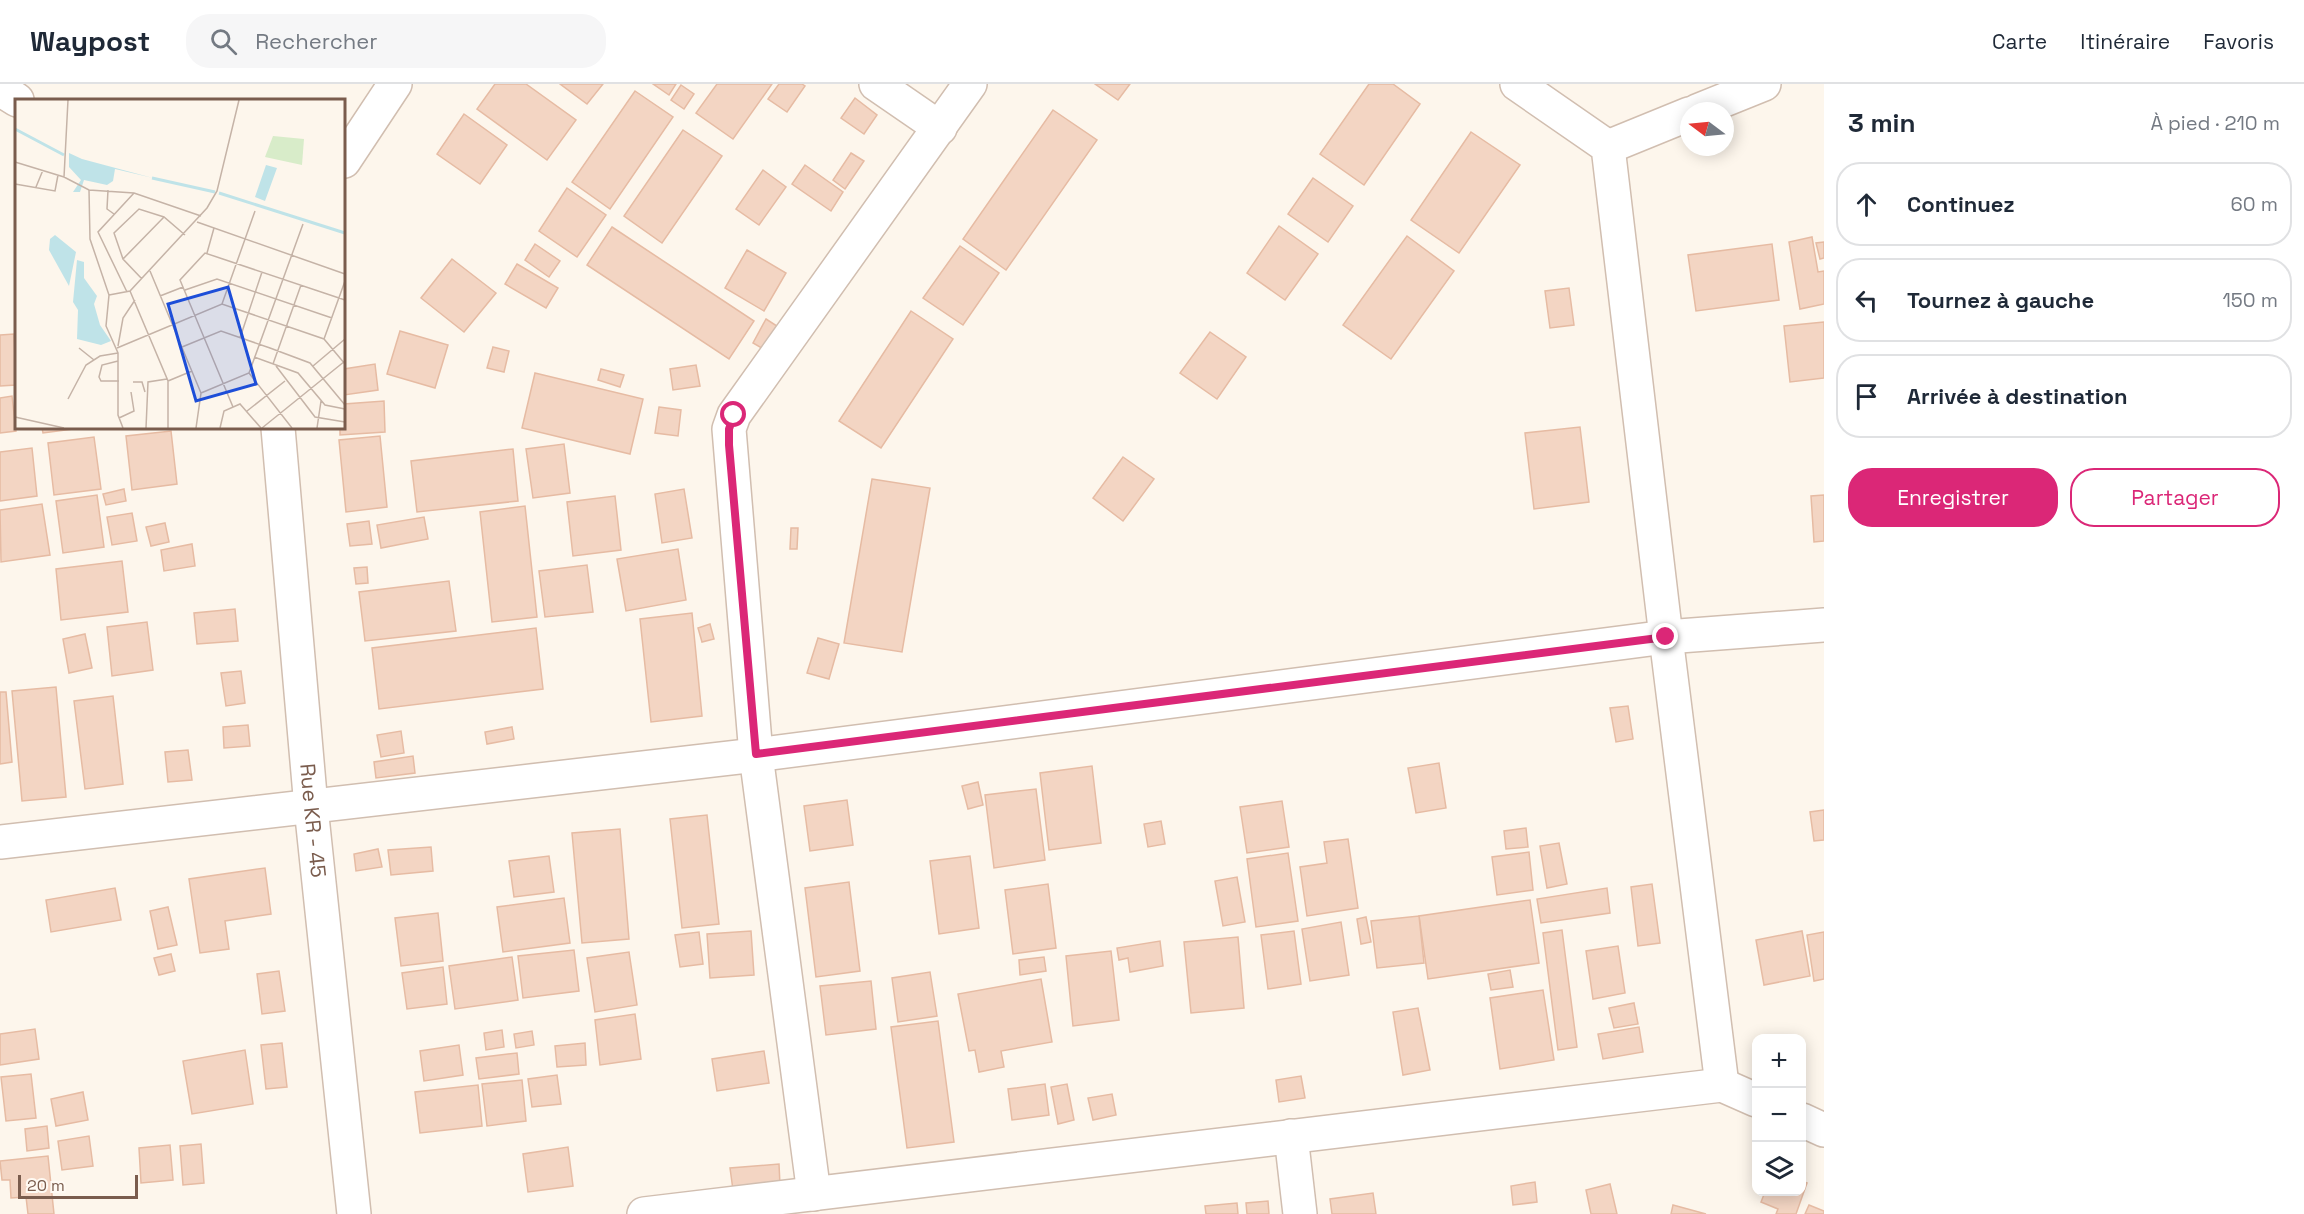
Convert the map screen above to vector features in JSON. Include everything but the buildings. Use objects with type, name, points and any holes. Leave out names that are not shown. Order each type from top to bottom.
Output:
[{"type":"street","points":[[345,159],[395,84]]},
{"type":"street","points":[[876,84],[940,128]]},
{"type":"street","points":[[814,1194],[756,754],[729,429],[734,415],[970,84]]},
{"type":"street","points":[[1517,84],[1608,147],[1722,1084]]},
{"type":"street","points":[[1719,102],[1764,84]]},
{"type":"street","points":[[0,89],[15,99]]},
{"type":"street","points":[[1608,147],[1680,118]]},
{"type":"street","name":"Rue KR - 45","points":[[278,429],[311,807],[354,1214]]},
{"type":"street","points":[[0,842],[756,754],[1666,637],[1824,625]]},
{"type":"street","points":[[644,1214],[1722,1084],[1752,1098]]},
{"type":"street","points":[[1806,1122],[1824,1130]]},
{"type":"street","points":[[1291,1136],[1300,1214]]},
{"type":"route","points":[[734,415],[729,429],[729,445],[756,754],[1666,637]]}]
